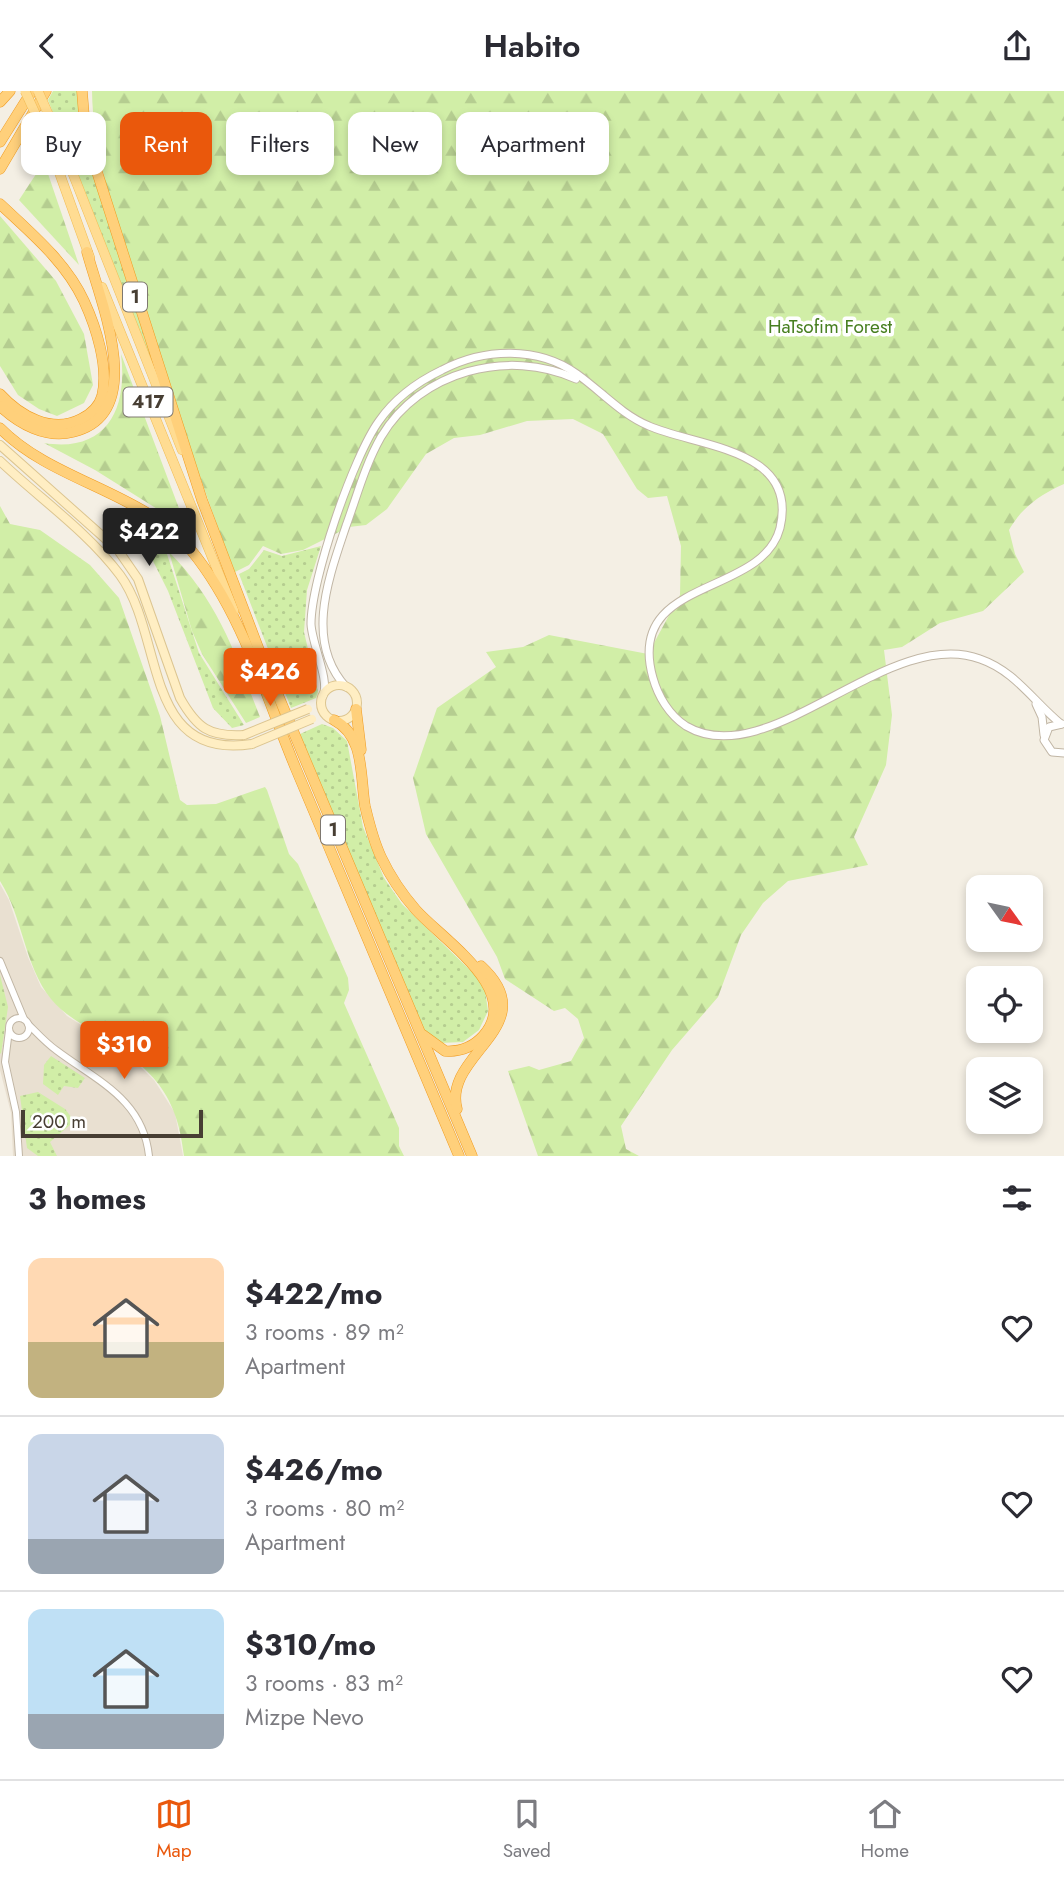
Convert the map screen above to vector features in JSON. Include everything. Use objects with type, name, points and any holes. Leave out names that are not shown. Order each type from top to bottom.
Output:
[{"type":"highway","points":[[0,101],[10,91]]},
{"type":"highway","points":[[0,142],[32,91]]},
{"type":"highway","points":[[0,169],[46,91]]},
{"type":"highway","name":"1","points":[[82,91],[90,150],[201,500],[264,663],[472,1156]]},
{"type":"highway","points":[[0,394],[35,419],[58,426],[75,422],[95,408],[104,381],[99,346],[79,292],[56,259],[2,206]]},
{"type":"highway","points":[[0,406],[30,427],[60,434],[85,428],[108,408],[115,388],[115,367],[87,252]]},
{"type":"highway","name":"1","points":[[0,428],[21,446],[147,515],[190,548],[208,574],[252,657],[459,1156]]},
{"type":"highway","points":[[356,709],[362,782]]},
{"type":"highway","points":[[330,718],[342,725],[352,736],[368,818],[382,859],[407,899],[490,987],[495,1014],[484,1035],[463,1050],[439,1049],[421,1032],[398,986]]},
{"type":"highway","points":[[444,937],[490,974],[502,1002],[495,1030],[462,1075],[455,1093],[464,1136]]},
{"type":"main road","name":"417","points":[[25,91],[49,144],[87,252],[252,657]]},
{"type":"main road","name":"417","points":[[38,91],[201,500]]},
{"type":"main road","points":[[0,445],[86,520],[125,559],[138,579],[180,698],[190,715],[203,728],[217,735],[244,735],[307,709],[335,686],[346,687],[354,693],[356,709],[350,718],[312,719],[252,744],[223,747],[200,741],[186,731],[169,706],[131,596],[121,577],[79,530],[0,461]]},
{"type":"main road","points":[[322,698],[330,718]]},
{"type":"street","points":[[322,698],[326,689],[311,625],[319,574],[353,472],[371,432],[386,412],[421,381],[462,361],[520,353],[549,360],[576,373],[652,428],[736,452],[754,461],[772,478],[779,497],[781,523],[775,541],[765,555],[742,571],[681,598],[667,611],[656,628],[650,656],[654,681],[665,705],[681,723],[713,736],[747,733],[912,661],[950,654],[985,660],[1009,674],[1062,724]]},
{"type":"street","points":[[346,687],[335,675],[326,651],[322,625],[324,604],[329,577],[363,476],[381,437],[394,419],[426,390],[481,367],[533,365],[567,375],[598,391]]},
{"type":"street","points":[[1027,691],[1042,716],[1048,749],[1064,753]]},
{"type":"street","points":[[1044,736],[1049,727],[1062,724]]},
{"type":"street","points":[[0,961],[12,994],[26,1021],[45,1040],[124,1098],[141,1122],[149,1156]]},
{"type":"street","points":[[12,994],[13,1012],[9,1027],[6,1069],[18,1126],[19,1156]]},
{"type":"street","points":[[9,1027],[15,1019],[26,1021]]},
{"type":"street","points":[[7,1055],[24,1037],[26,1021]]},
{"type":"street","points":[[9,1027],[12,1036],[45,1040]]},
{"type":"shaded area","points":[[0,884],[9,900],[41,987],[67,1016],[126,1053],[154,1080],[175,1113],[183,1156],[13,1156],[11,1113],[0,1070]]},
{"type":"green space","points":[[53,91],[77,91],[80,112],[53,112],[48,100]]},
{"type":"green space","name":"HaTsofim Forest","points":[[92,91],[1064,91],[1064,484],[1032,503],[1014,522],[1009,530],[1015,554],[1024,572],[983,611],[940,623],[902,647],[884,650],[892,715],[886,765],[854,837],[868,865],[788,881],[763,903],[741,935],[718,997],[672,1050],[621,1126],[626,1149],[639,1156],[538,1156],[508,1071],[529,1066],[539,1070],[571,1061],[584,1038],[578,1019],[565,1008],[554,1011],[505,979],[497,957],[426,834],[413,778],[437,708],[496,667],[486,652],[523,647],[549,635],[648,654],[680,595],[681,546],[667,496],[648,498],[637,489],[603,434],[573,419],[527,421],[480,435],[454,438],[426,454],[387,509],[366,525],[349,527],[303,550],[281,554],[263,546],[249,565],[235,572],[198,472],[110,199],[104,175],[106,175],[106,112],[94,112]]},
{"type":"green space","points":[[35,175],[48,175],[79,265],[19,200]]},
{"type":"green space","points":[[78,175],[95,175],[161,386]]},
{"type":"green space","points":[[0,216],[56,281],[84,334],[93,385],[84,403],[57,416],[39,409],[18,395],[0,366]]},
{"type":"green space","points":[[121,354],[186,527],[95,470],[44,443],[83,441],[97,434],[108,423],[121,393]]},
{"type":"green space","points":[[0,506],[10,524],[40,530],[90,565],[119,598],[160,716],[180,800],[187,805],[216,804],[265,787],[267,790],[289,854],[298,864],[348,978],[349,990],[344,1003],[399,1128],[399,1146],[404,1156],[184,1156],[175,1113],[157,1082],[130,1056],[60,1009],[42,986],[8,895],[0,881]]},
{"type":"green space","points":[[122,516],[166,551],[199,653],[244,725],[232,728],[213,708],[168,591],[153,561]]},
{"type":"green space","points":[[321,546],[307,590],[304,632],[318,692],[316,698],[291,708],[239,574],[249,569],[264,550],[282,556]]},
{"type":"green space","points":[[169,552],[213,609],[224,629],[260,717],[246,723],[202,654],[192,631]]},
{"type":"green space","points":[[322,724],[333,728],[347,741],[363,827],[384,878],[402,904],[475,975],[485,990],[488,1011],[479,1030],[463,1042],[439,1043],[425,1032],[419,1019],[300,734]]},
{"type":"green space","points":[[0,975],[8,1007],[1,1054],[0,1053]]},
{"type":"green space","points":[[87,1034],[105,1045],[93,1063],[82,1056],[87,1048],[81,1044]]},
{"type":"green space","points":[[51,1056],[85,1078],[78,1088],[64,1086],[58,1095],[43,1084],[44,1065]]},
{"type":"green space","points":[[38,1092],[65,1109],[72,1118],[70,1125],[50,1142],[57,1156],[38,1156],[27,1148],[20,1096]]}]
